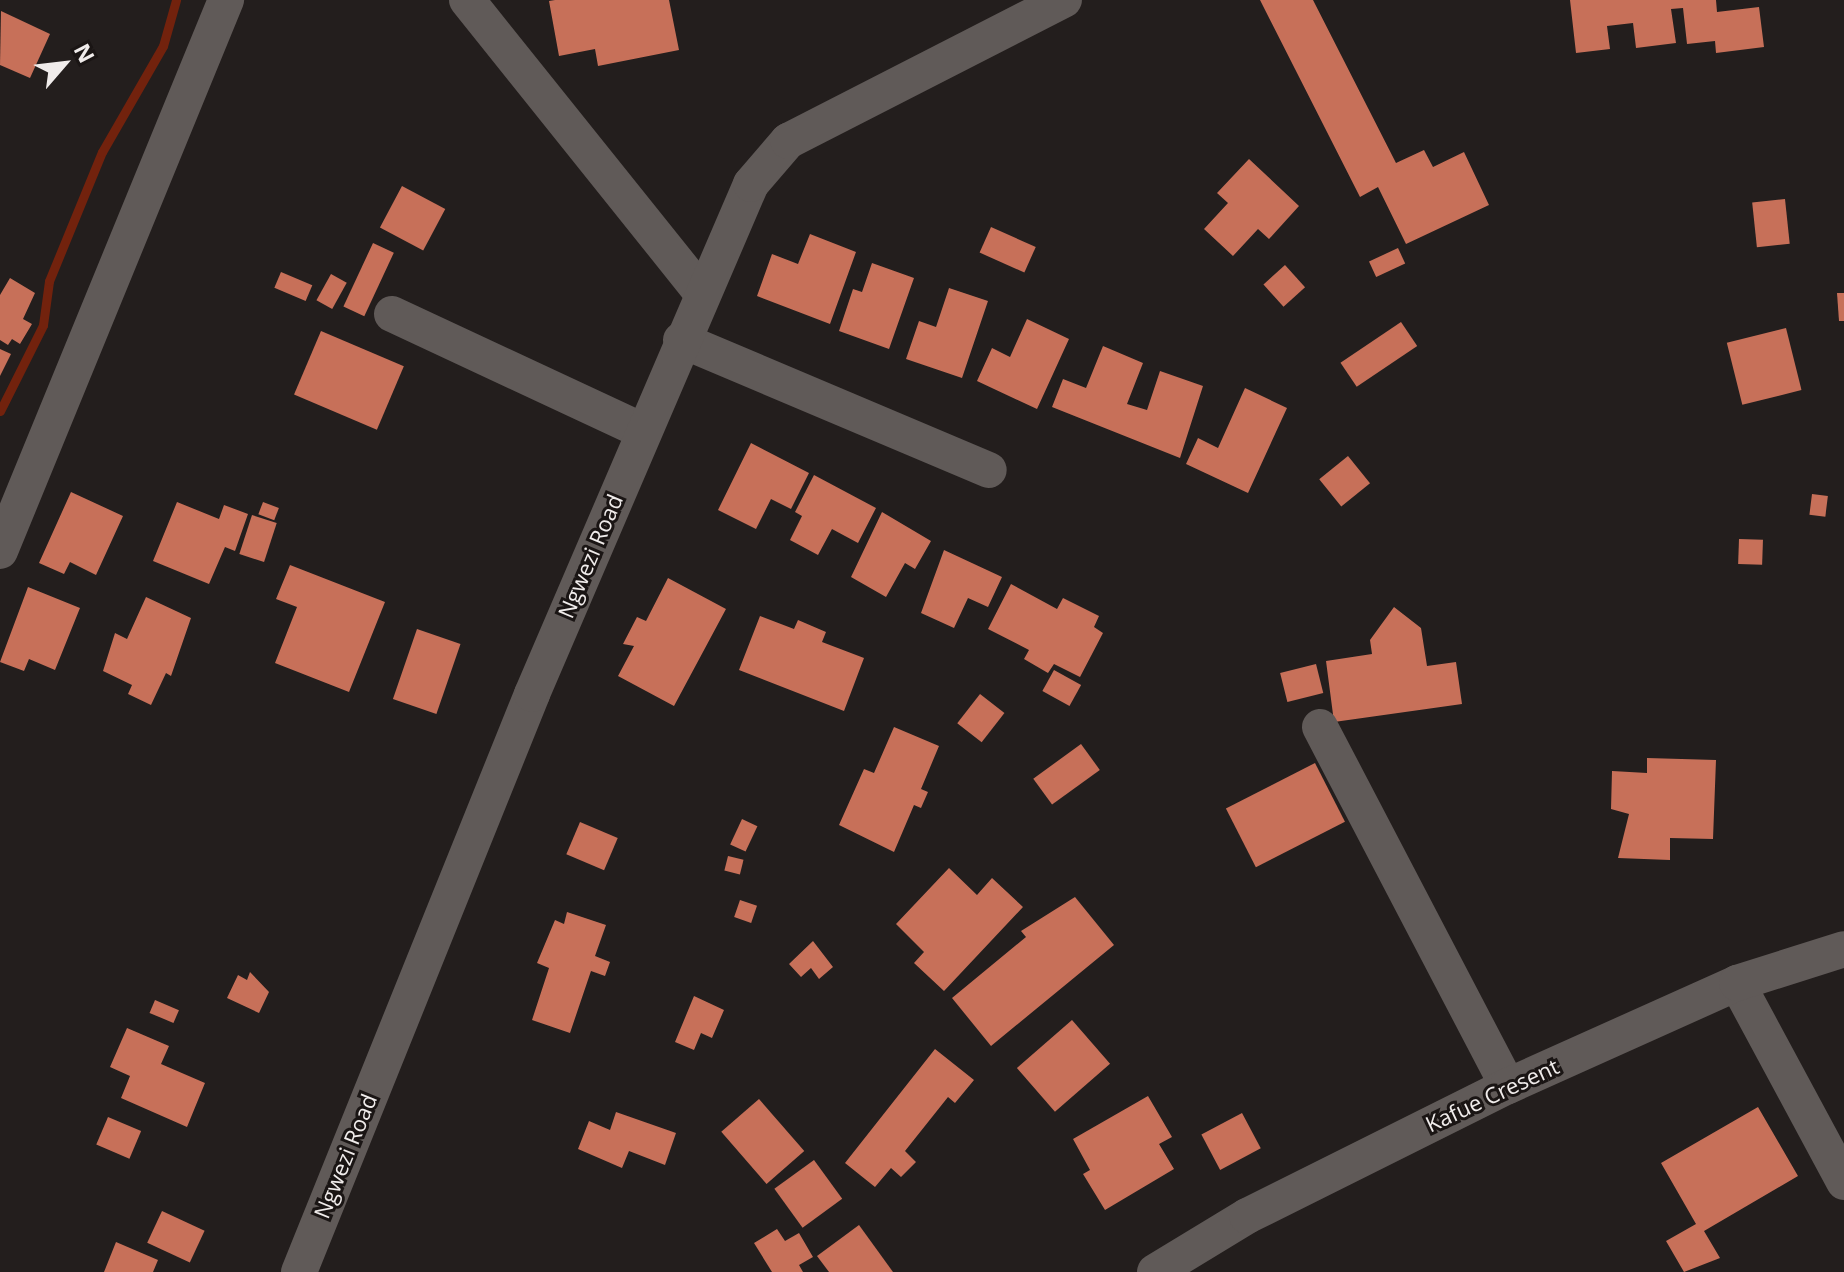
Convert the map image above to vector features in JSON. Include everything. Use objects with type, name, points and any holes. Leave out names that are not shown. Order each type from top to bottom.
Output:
[{"type":"street","points":[[0,551],[226,0]]},
{"type":"street","points":[[467,0],[701,292]]},
{"type":"street","name":"Ngwezi Road","points":[[299,1272],[643,431],[701,292],[751,184],[788,141],[1064,0]]},
{"type":"street","points":[[392,314],[643,431]]},
{"type":"street","points":[[681,340],[989,470]]},
{"type":"street","points":[[1320,727],[1508,1086]]},
{"type":"street","name":"Kafue Cresent","points":[[1167,1269],[1247,1216],[1508,1086],[1737,983],[1844,949]]},
{"type":"street","points":[[1737,983],[1844,1182]]},
{"type":"building","points":[[669,0],[679,50],[598,66],[595,49],[559,56],[549,1]]},
{"type":"building","points":[[1260,0],[1313,0],[1396,163],[1424,150],[1433,167],[1464,152],[1489,205],[1406,244],[1378,187],[1360,197]]},
{"type":"building","points":[[1570,0],[1716,0],[1717,12],[1759,7],[1764,47],[1716,53],[1715,41],[1687,44],[1683,8],[1671,9],[1676,43],[1636,48],[1633,23],[1607,26],[1610,49],[1576,53]]},
{"type":"building","points":[[1,11],[50,34],[30,78],[0,65]]},
{"type":"building","points":[[1249,159],[1299,206],[1269,239],[1258,229],[1233,256],[1204,229],[1228,203],[1217,193]]},
{"type":"building","points":[[402,186],[445,209],[423,251],[380,227]]},
{"type":"building","points":[[1785,199],[1790,244],[1757,247],[1752,202]]},
{"type":"building","points":[[991,227],[1036,247],[1024,273],[980,253]]},
{"type":"building","points":[[810,234],[856,252],[830,324],[757,296],[772,254],[798,264]]},
{"type":"building","points":[[373,243],[394,253],[364,316],[343,306]]},
{"type":"building","points":[[1398,248],[1405,263],[1376,277],[1369,262]]},
{"type":"building","points":[[872,263],[914,278],[889,349],[839,331],[853,289],[862,292]]},
{"type":"building","points":[[1285,265],[1305,287],[1284,307],[1263,284]]},
{"type":"building","points":[[281,272],[312,285],[306,301],[274,288]]},
{"type":"building","points":[[331,274],[347,283],[332,309],[316,300]]},
{"type":"building","points":[[10,278],[35,293],[23,319],[32,324],[20,344],[12,339],[8,345],[0,340],[0,295]]},
{"type":"building","points":[[949,288],[988,301],[962,378],[906,359],[919,321],[936,327]]},
{"type":"building","points":[[1837,293],[1844,293],[1844,321],[1839,321]]},
{"type":"building","points":[[1027,319],[1069,339],[1037,409],[977,381],[992,348],[1010,357]]},
{"type":"building","points":[[1401,322],[1417,346],[1357,387],[1340,363]]},
{"type":"building","points":[[1786,328],[1801,390],[1742,405],[1727,343]]},
{"type":"building","points":[[321,331],[404,366],[377,430],[294,395]]},
{"type":"building","points":[[1103,346],[1143,363],[1127,404],[1147,410],[1160,371],[1203,386],[1180,458],[1052,407],[1063,379],[1086,388]]},
{"type":"building","points":[[0,349],[11,354],[0,376]]},
{"type":"building","points":[[1245,388],[1287,408],[1248,493],[1186,464],[1198,438],[1218,448]]},
{"type":"building","points":[[751,443],[809,473],[791,509],[771,499],[756,529],[718,510]]},
{"type":"building","points":[[1348,456],[1370,483],[1341,506],[1319,479]]},
{"type":"building","points":[[814,475],[876,508],[858,543],[832,529],[818,555],[790,540],[802,516],[795,512]]},
{"type":"building","points":[[71,492],[123,516],[96,575],[70,562],[64,574],[39,563]]},
{"type":"building","points":[[1812,494],[1828,496],[1825,517],[1809,515]]},
{"type":"building","points":[[177,502],[219,519],[224,505],[248,514],[235,551],[225,547],[209,584],[153,561]]},
{"type":"building","points":[[263,502],[279,508],[274,520],[258,514]]},
{"type":"building","points":[[882,512],[931,541],[915,569],[905,563],[886,597],[851,577]]},
{"type":"building","points":[[252,515],[277,523],[264,562],[239,554]]},
{"type":"building","points":[[1739,539],[1763,540],[1762,565],[1738,564]]},
{"type":"building","points":[[944,550],[1002,577],[988,607],[968,598],[954,628],[921,613]]},
{"type":"building","points":[[290,565],[385,602],[349,692],[275,663],[297,607],[276,599]]},
{"type":"building","points":[[668,578],[726,609],[674,706],[618,676],[634,646],[623,644],[637,617],[646,621]]},
{"type":"building","points":[[1011,584],[1057,609],[1063,598],[1099,616],[1094,627],[1103,633],[1080,677],[1054,664],[1048,673],[1024,659],[1029,650],[988,629]]},
{"type":"building","points":[[28,587],[80,608],[55,670],[29,659],[24,671],[0,662]]},
{"type":"building","points":[[146,597],[191,618],[171,676],[166,673],[151,705],[128,694],[132,685],[103,671],[115,633],[127,639]]},
{"type":"building","points":[[1394,607],[1421,628],[1427,666],[1456,662],[1462,704],[1334,722],[1326,661],[1372,654],[1370,640]]},
{"type":"building","points":[[760,616],[794,629],[798,620],[826,632],[822,642],[864,658],[844,711],[739,670]]},
{"type":"building","points":[[417,629],[460,644],[436,714],[393,699]]},
{"type":"building","points":[[1316,664],[1323,693],[1287,702],[1280,673]]},
{"type":"building","points":[[1054,670],[1081,685],[1069,706],[1042,691]]},
{"type":"building","points":[[980,694],[1004,713],[982,742],[957,723]]},
{"type":"building","points":[[894,727],[939,746],[921,789],[928,792],[921,808],[914,805],[894,852],[839,825],[864,769],[874,773]]},
{"type":"building","points":[[1081,744],[1100,770],[1052,805],[1033,779]]},
{"type":"building","points":[[1647,758],[1716,760],[1713,839],[1670,838],[1670,860],[1618,858],[1629,814],[1611,809],[1612,771],[1647,773]]},
{"type":"building","points":[[1315,763],[1345,822],[1256,867],[1226,808]]},
{"type":"building","points":[[742,819],[757,826],[746,852],[730,844]]},
{"type":"building","points":[[580,822],[618,838],[604,870],[566,854]]},
{"type":"building","points":[[728,856],[744,860],[740,874],[724,871]]},
{"type":"building","points":[[949,868],[977,895],[992,878],[1023,907],[944,991],[914,963],[924,952],[896,924]]},
{"type":"building","points":[[1075,897],[1114,945],[991,1046],[952,998],[1026,937],[1021,931]]},
{"type":"building","points":[[740,900],[757,906],[751,923],[734,917]]},
{"type":"building","points":[[567,912],[606,925],[595,956],[610,962],[605,976],[591,971],[570,1033],[532,1020],[549,968],[537,963],[555,920],[564,924]]},
{"type":"building","points":[[813,941],[833,967],[819,979],[811,968],[801,977],[789,964]]},
{"type":"building","points":[[250,972],[269,992],[259,1013],[227,998],[238,975],[247,980]]},
{"type":"building","points":[[694,996],[724,1010],[712,1038],[701,1033],[694,1050],[675,1042]]},
{"type":"building","points":[[155,1000],[179,1010],[173,1023],[150,1013]]},
{"type":"building","points":[[1072,1020],[1110,1064],[1055,1112],[1017,1068]]},
{"type":"building","points":[[127,1028],[169,1046],[161,1064],[205,1083],[187,1127],[121,1098],[130,1076],[110,1067]]},
{"type":"building","points":[[935,1049],[974,1080],[955,1103],[948,1097],[905,1151],[916,1162],[901,1177],[891,1168],[875,1187],[845,1163]]},
{"type":"building","points":[[1148,1096],[1172,1137],[1159,1144],[1174,1169],[1105,1210],[1083,1174],[1090,1170],[1073,1139]]},
{"type":"building","points":[[759,1099],[804,1151],[767,1184],[721,1132]]},
{"type":"building","points":[[1758,1107],[1798,1176],[1704,1231],[1720,1258],[1684,1272],[1666,1241],[1696,1224],[1661,1163]]},
{"type":"building","points":[[616,1112],[676,1133],[665,1165],[629,1151],[622,1168],[578,1149],[589,1121],[610,1130]]},
{"type":"building","points":[[1242,1113],[1261,1148],[1220,1170],[1201,1135]]},
{"type":"building","points":[[108,1117],[141,1131],[129,1159],[96,1145]]},
{"type":"building","points":[[814,1160],[842,1199],[803,1228],[774,1189]]},
{"type":"building","points":[[162,1211],[205,1231],[190,1263],[147,1243]]},
{"type":"building","points":[[859,1225],[893,1272],[829,1272],[817,1256]]},
{"type":"building","points":[[777,1229],[785,1241],[799,1233],[813,1257],[799,1265],[803,1272],[772,1272],[754,1243]]},
{"type":"building","points":[[116,1242],[158,1260],[153,1272],[104,1272]]},
{"type":"waterway","points":[[0,411],[43,325],[49,281],[102,152],[163,46],[176,0]]}]
